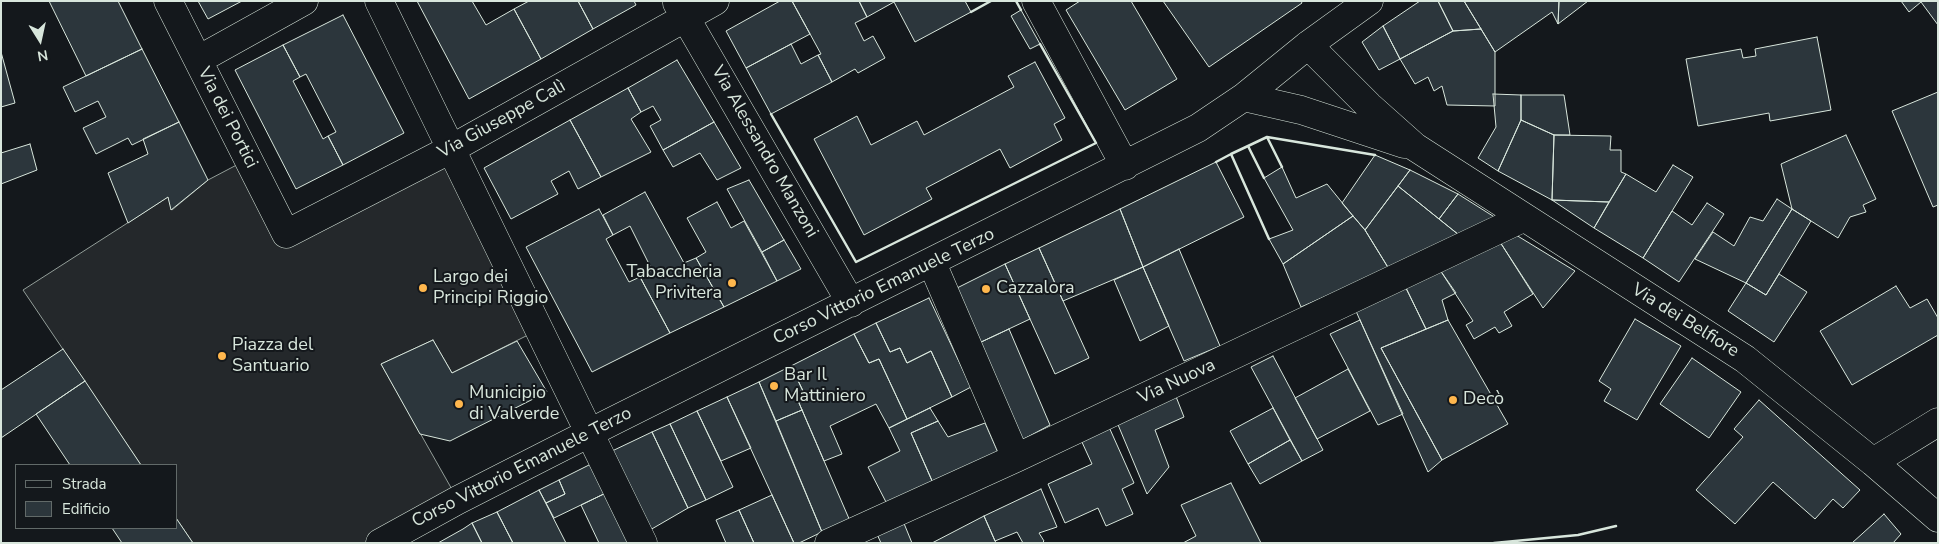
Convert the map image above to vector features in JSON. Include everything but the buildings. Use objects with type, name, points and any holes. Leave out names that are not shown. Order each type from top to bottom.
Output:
[{"type":"street","name":"Via dei Portici","points":[[168,1],[286,234]]},
{"type":"street","points":[[198,60],[304,1]]},
{"type":"street","points":[[379,1],[643,543]]},
{"type":"street","name":"Via Giuseppe Calì","points":[[286,234],[451,149],[681,9],[715,1]]},
{"type":"street","points":[[1036,1],[1125,166]]},
{"type":"street","name":"Corso Vittorio Emanuele Terzo","points":[[380,543],[458,500],[1198,128],[1244,97],[1308,44],[1369,1]]},
{"type":"street","name":"Via Alessandro Manzoni","points":[[681,9],[851,303]]},
{"type":"street","points":[[1308,44],[1369,106],[1415,147]]},
{"type":"street","points":[[1244,97],[1302,110],[1415,147]]},
{"type":"street","name":"Via dei Belfiore","points":[[1415,147],[1744,359],[1873,462],[1938,518]]},
{"type":"street","name":"Via Nuova","points":[[829,543],[1016,458],[1523,218]]},
{"type":"street","points":[[932,263],[1016,458]]},
{"type":"street","points":[[1873,462],[1938,422]]},
{"type":"shaded area","name":"Piazza del Santuario","points":[[451,149],[540,329],[452,373],[433,340],[381,364],[458,500],[380,543],[193,543],[178,521],[178,464],[140,464],[23,290],[168,197],[172,210],[208,180],[248,159],[286,234]]},
{"type":"wall","points":[[971,12],[991,1]]},
{"type":"wall","points":[[1016,1],[1021,10]]},
{"type":"wall","points":[[771,114],[856,262],[1096,143],[1040,44]]},
{"type":"wall","points":[[1267,137],[1375,155]]},
{"type":"wall","points":[[1248,146],[1267,137],[1282,167]]},
{"type":"wall","points":[[1231,154],[1248,146],[1264,178]]},
{"type":"wall","points":[[1216,162],[1231,154],[1269,239]]},
{"type":"wall","points":[[1494,543],[1578,535],[1616,526]]},
{"type":"place","name":"Tabaccheria Privitera","points":[[732,283]]},
{"type":"place","name":"Largo dei Principi Riggio","points":[[423,288]]},
{"type":"place","name":"Cazzalora","points":[[986,289]]},
{"type":"place","name":"Piazza del Santuario","points":[[222,356]]},
{"type":"place","name":"Bar Il Mattiniero","points":[[774,386]]},
{"type":"place","name":"Decò","points":[[1453,400]]},
{"type":"place","name":"Municipio di Valverde","points":[[459,404]]}]
